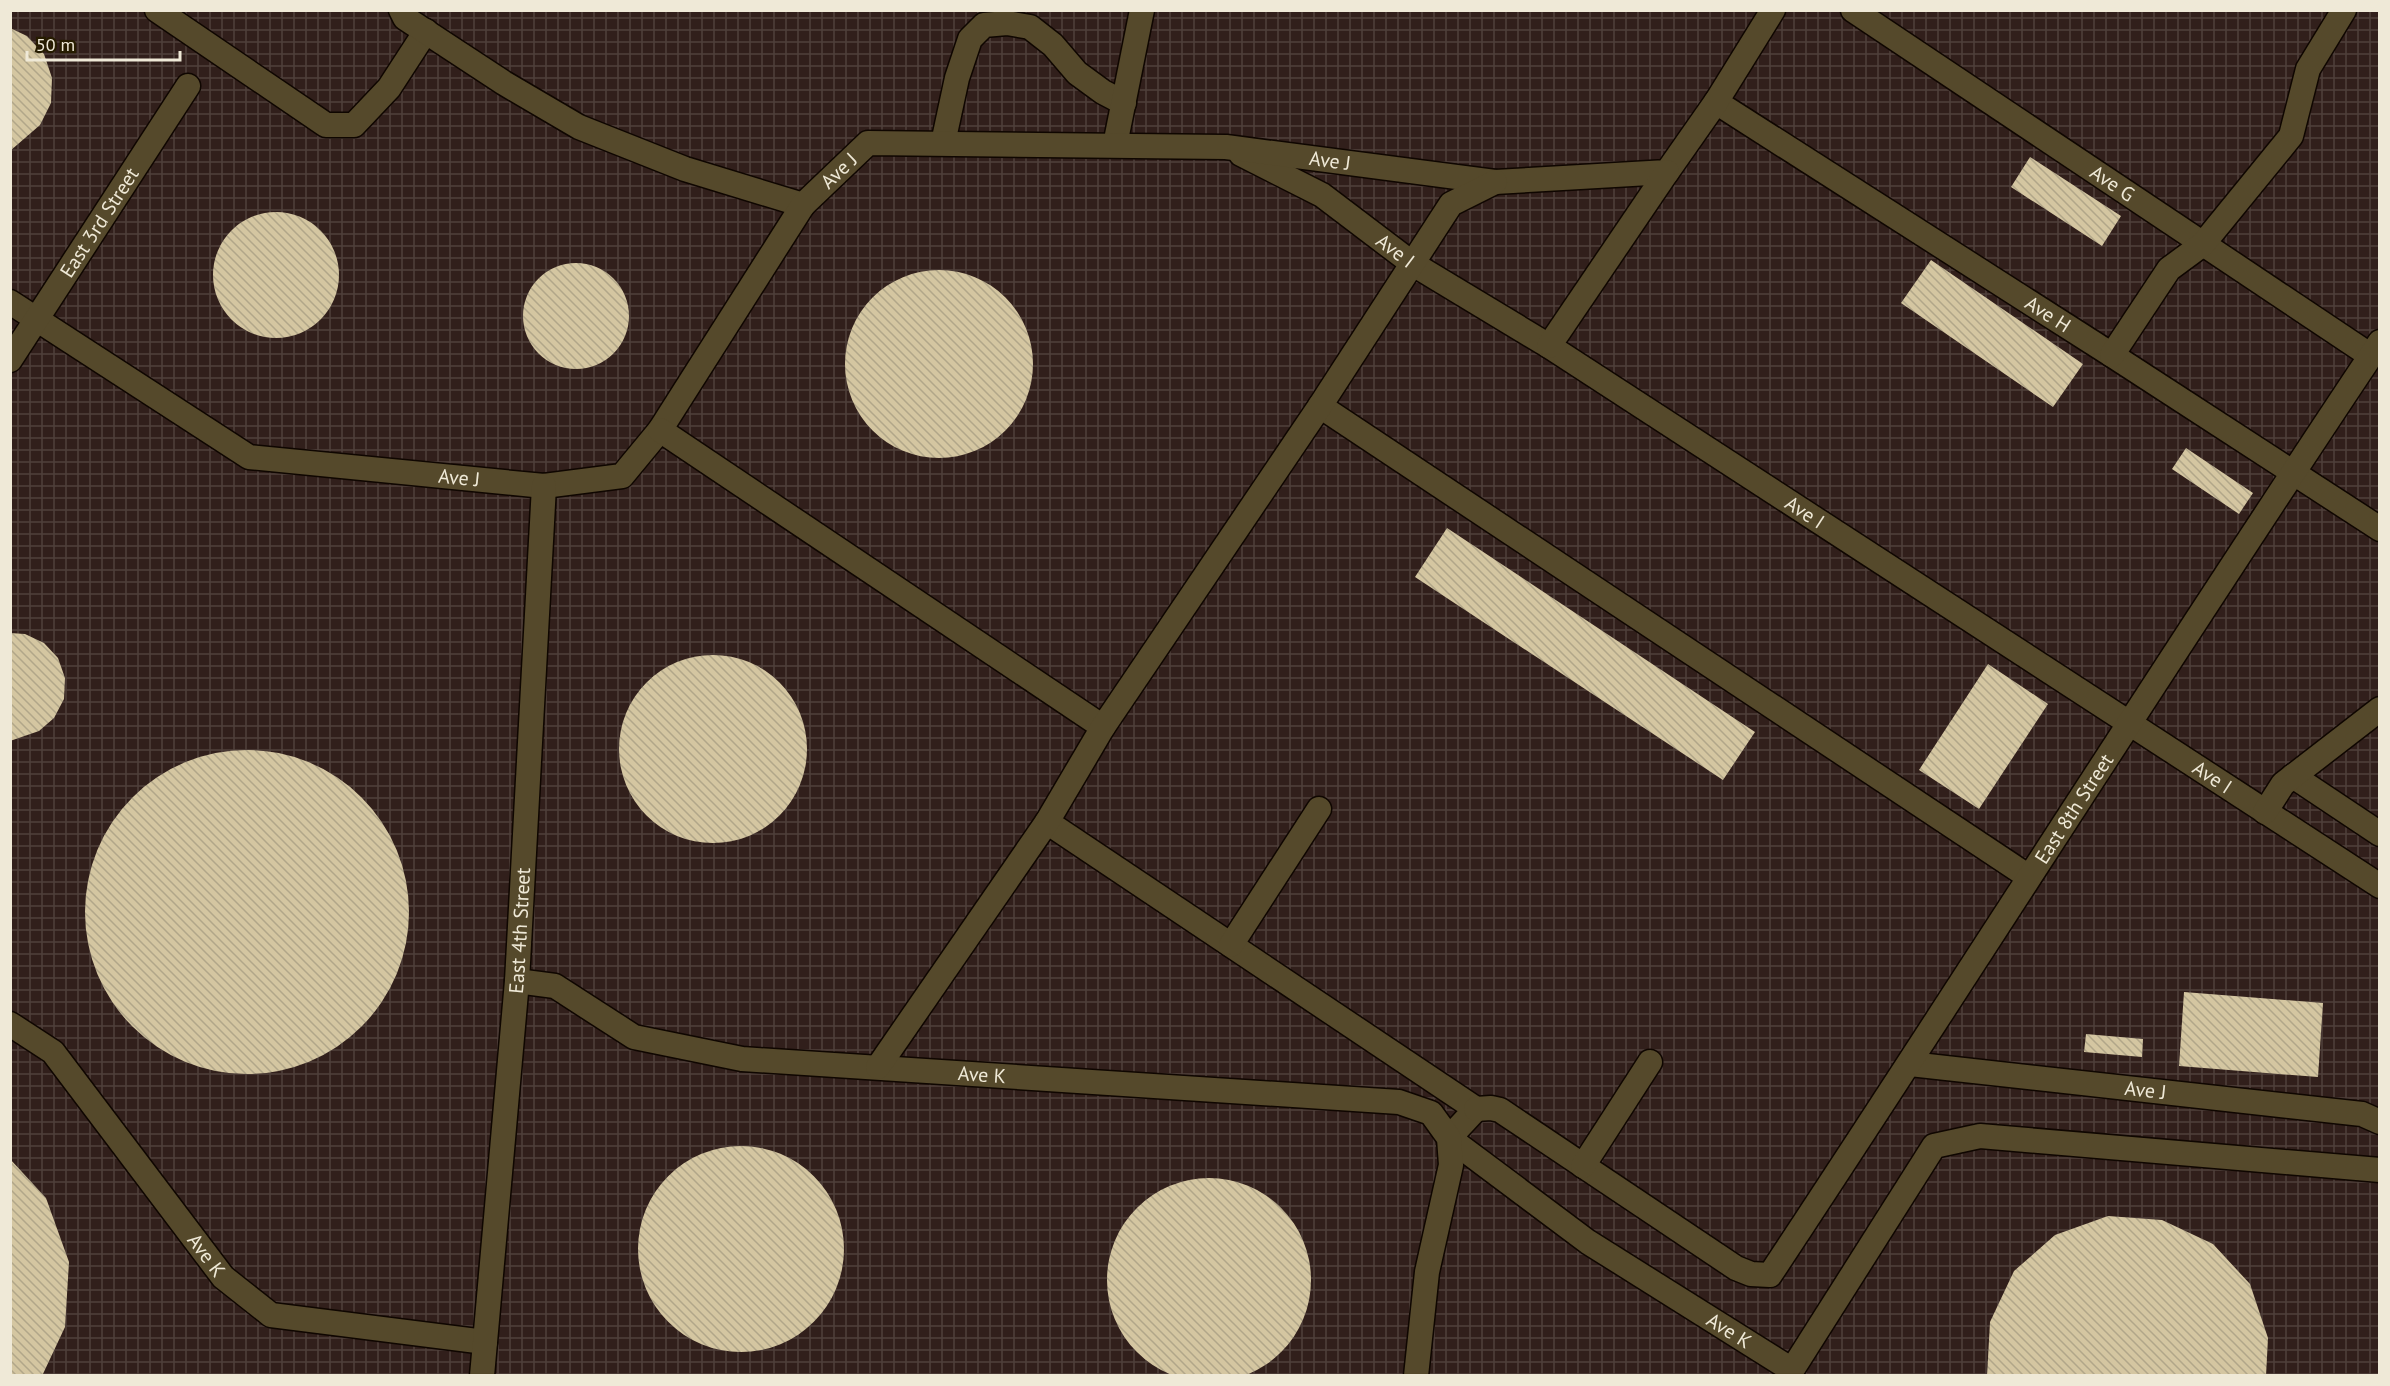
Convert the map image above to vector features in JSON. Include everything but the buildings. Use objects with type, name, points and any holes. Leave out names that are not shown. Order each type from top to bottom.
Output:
[{"type":"street","points":[[157,10],[326,125],[354,125],[389,88],[426,32]]},
{"type":"street","points":[[401,10],[405,18],[426,32],[504,83],[579,127],[685,169],[803,205]]},
{"type":"street","points":[[1115,145],[1142,10]]},
{"type":"street","points":[[1549,346],[1716,102],[1773,10]]},
{"type":"street","name":"Ave G","points":[[1853,10],[2203,244],[2375,349]]},
{"type":"street","points":[[2112,354],[2169,269],[2203,244],[2291,136],[2308,69],[2344,10]]},
{"type":"street","points":[[943,143],[957,78],[970,39],[984,25],[1007,23],[1030,27],[1053,45],[1077,73],[1103,92],[1124,102]]},
{"type":"street","name":"East 3rd Street","points":[[10,360],[188,86]]},
{"type":"street","name":"Ave H","points":[[1716,102],[2112,354],[2379,529]]},
{"type":"street","name":"Ave J","points":[[10,302],[249,457],[544,486],[622,476],[660,430],[803,205],[868,142],[1226,147],[1495,182],[1667,172]]},
{"type":"street","name":"Ave I","points":[[1226,147],[1322,195],[1413,264],[1549,346],[2379,886]]},
{"type":"street","points":[[878,1067],[1047,822],[1103,728],[1320,406],[1451,204],[1495,182]]},
{"type":"street","name":"East 8th Street","points":[[1583,1166],[1736,1268],[1751,1274],[1770,1275],[1910,1064],[2128,723],[2375,349]]},
{"type":"street","points":[[1320,406],[2029,877]]},
{"type":"street","points":[[660,430],[1103,728]]},
{"type":"street","name":"East 4th Street","points":[[482,1376],[517,981],[544,486]]},
{"type":"street","points":[[2265,812],[2283,784],[2379,709]]},
{"type":"street","points":[[2293,776],[2379,834]]},
{"type":"street","points":[[1231,945],[1320,809]]},
{"type":"street","points":[[1047,822],[1476,1109],[1500,1110],[1583,1166],[1650,1062]]},
{"type":"street","name":"Ave K","points":[[517,981],[555,986],[634,1037],[742,1059],[1399,1102],[1431,1113],[1449,1138],[1588,1242],[1792,1370],[1934,1146],[1980,1136],[2379,1170]]},
{"type":"street","name":"Ave K","points":[[10,1024],[52,1052],[223,1277],[272,1315],[485,1342]]},
{"type":"street","name":"Ave J","points":[[1910,1064],[2362,1114],[2379,1122]]},
{"type":"street","points":[[1416,1376],[1427,1272],[1451,1165],[1449,1138],[1476,1109]]},
{"type":"shaded area","points":[[11,11],[2379,11],[2379,1375],[11,1375]]}]
